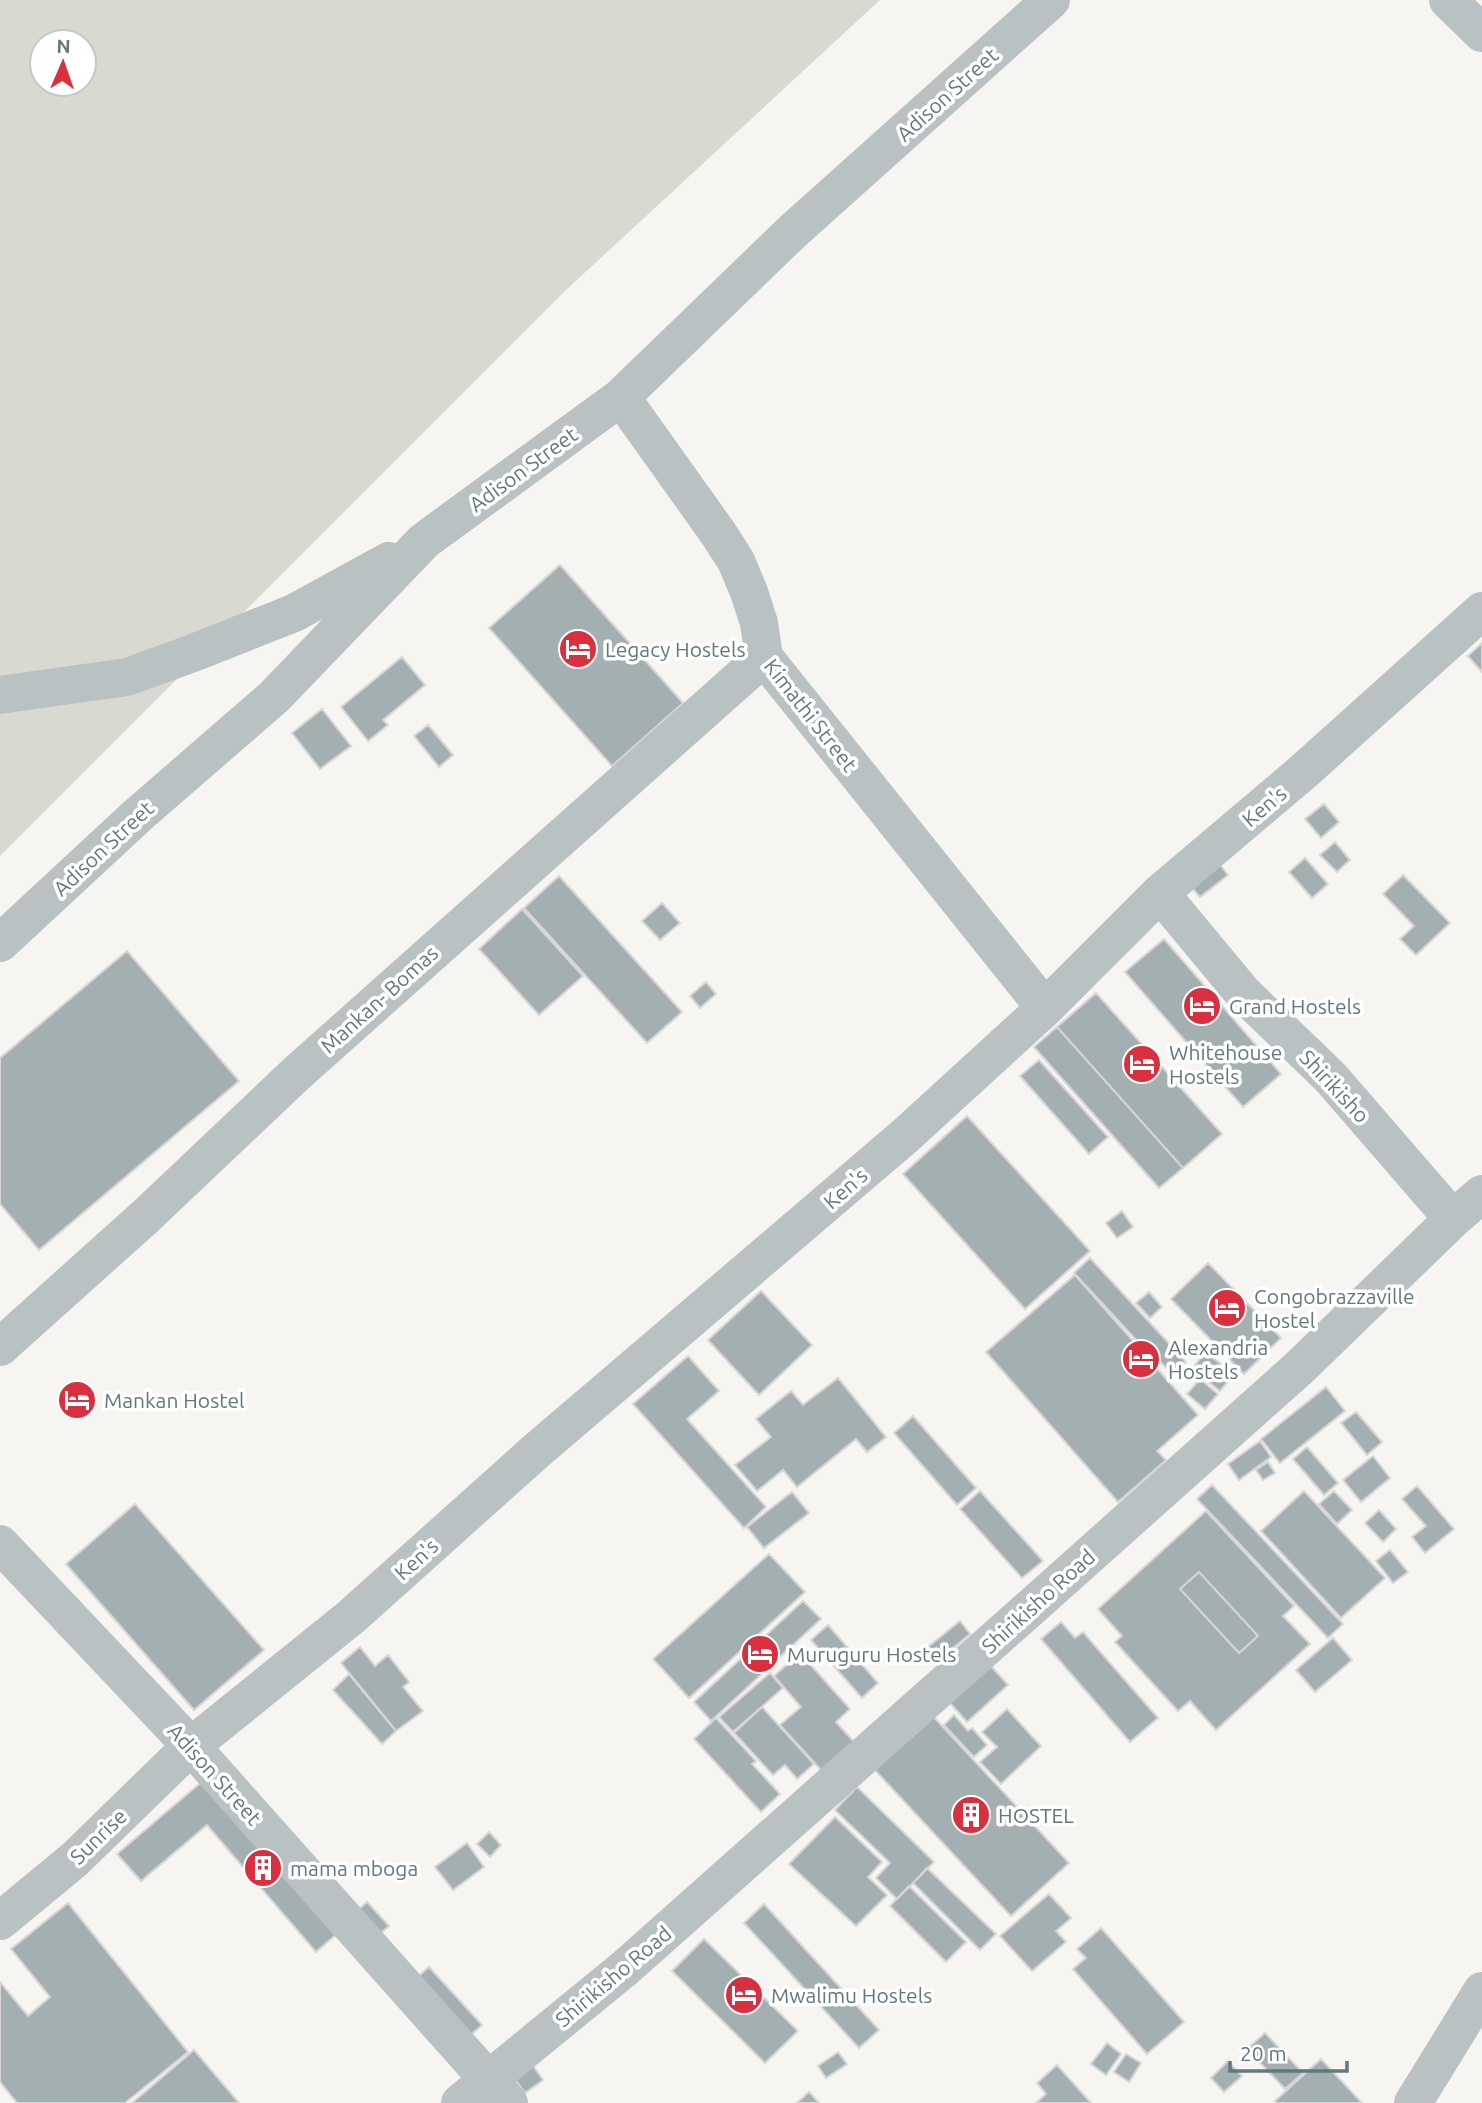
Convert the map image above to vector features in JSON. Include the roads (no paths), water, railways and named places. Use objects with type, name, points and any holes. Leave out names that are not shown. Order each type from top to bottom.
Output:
[{"type":"street","name":"Adison Street","points":[[0,943],[138,815],[274,697],[424,541],[621,397],[792,232],[1051,0]]},
{"type":"street","points":[[1448,0],[1482,33]]},
{"type":"street","name":"Kimathi Street","points":[[621,397],[736,562],[750,592],[759,623],[764,657],[1045,1008]]},
{"type":"street","points":[[0,695],[127,677],[294,613],[424,541]]},
{"type":"street","name":"Ken's","points":[[191,1746],[351,1617],[535,1452],[905,1136],[1045,1008],[1160,893],[1304,771],[1482,611]]},
{"type":"street","name":"Mankan- Bomas","points":[[0,1347],[145,1217],[297,1073],[764,657]]},
{"type":"street","name":"Shirikisho","points":[[1160,893],[1242,993],[1331,1078],[1453,1219]]},
{"type":"street","name":"Shirikisho Road","points":[[486,2095],[1299,1368],[1482,1194]]},
{"type":"street","name":"Adison Street","points":[[0,1544],[191,1746],[486,2095]]},
{"type":"street","name":"Sunrise","points":[[0,1921],[75,1859],[191,1746]]},
{"type":"street","points":[[1413,2103],[1479,2004]]},
{"type":"place","name":"Legacy Hostels","points":[[578,649]]},
{"type":"place","name":"Grand Hostels","points":[[1202,1006]]},
{"type":"place","name":"Whitehouse Hostels","points":[[1142,1064]]},
{"type":"place","name":"Congobrazzaville Hostel","points":[[1227,1308]]},
{"type":"place","name":"Alexandria Hostels","points":[[1141,1359]]},
{"type":"place","name":"Mankan Hostel","points":[[77,1400]]},
{"type":"place","name":"Muruguru Hostels","points":[[760,1654]]},
{"type":"place","name":"HOSTEL","points":[[971,1815]]},
{"type":"place","name":"mama mboga","points":[[263,1868]]},
{"type":"place","name":"Mwalimu Hostels","points":[[744,1995]]}]
